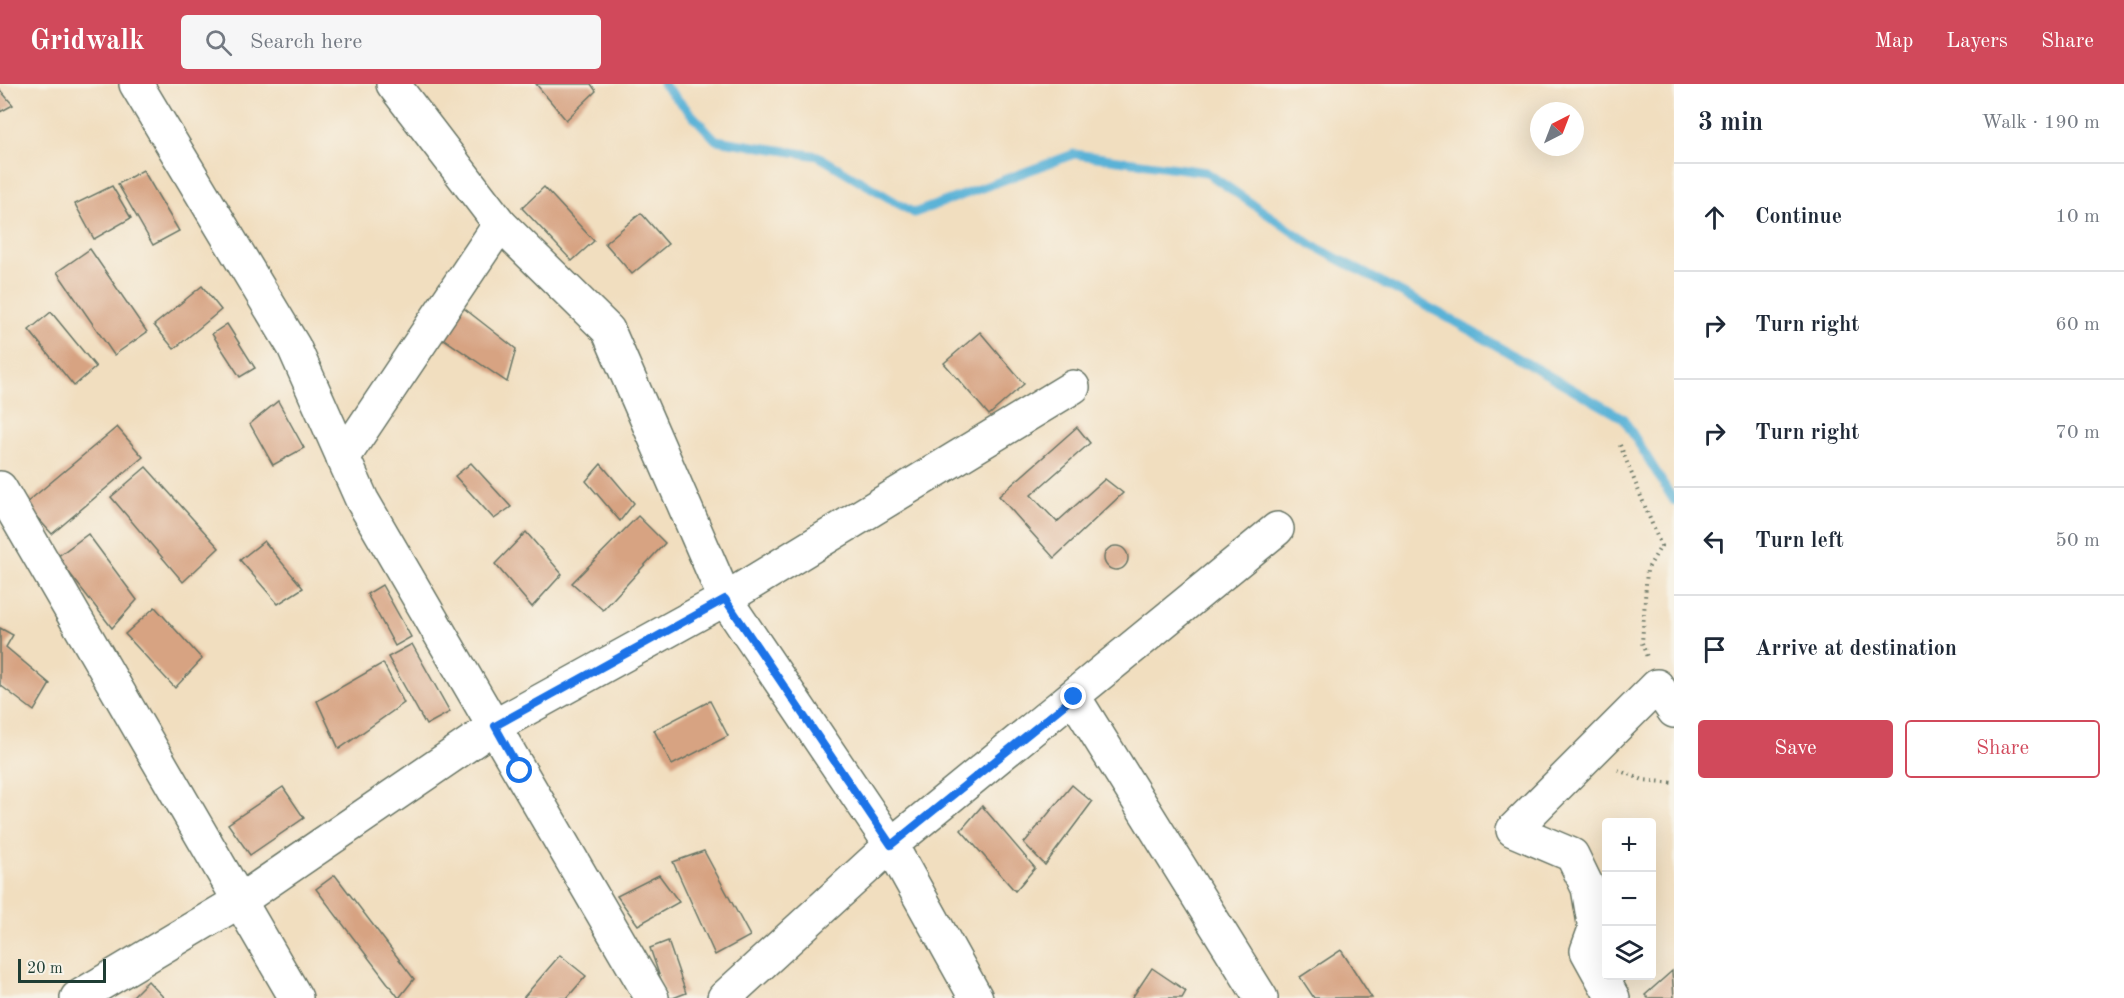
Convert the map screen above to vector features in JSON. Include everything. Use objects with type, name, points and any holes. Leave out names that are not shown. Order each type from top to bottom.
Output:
[{"type":"street","points":[[393,84],[500,224],[608,330],[725,599],[891,845],[976,998]]},
{"type":"street","points":[[145,100],[294,347],[362,500],[652,998]]},
{"type":"street","points":[[343,458],[500,224]]},
{"type":"street","points":[[77,998],[241,900],[495,726],[725,599],[1073,387]]},
{"type":"street","points":[[0,488],[296,998]]},
{"type":"street","points":[[724,998],[891,845],[1276,529]]},
{"type":"street","points":[[1074,697],[1261,998]]},
{"type":"street","points":[[1613,998],[1587,951],[1595,929],[1588,888],[1572,855],[1513,830],[1586,758],[1665,699]]},
{"type":"path","points":[[1620,445],[1661,546],[1647,570],[1642,643],[1665,699]]},
{"type":"path","points":[[1586,758],[1643,780],[1674,783]]},
{"type":"building","points":[[536,84],[591,84],[596,91],[566,120]]},
{"type":"building","points":[[0,90],[13,105],[0,112]]},
{"type":"building","points":[[143,170],[179,231],[153,245],[118,184]]},
{"type":"building","points":[[112,186],[131,218],[94,239],[75,204]]},
{"type":"building","points":[[544,187],[594,241],[572,261],[522,208]]},
{"type":"building","points":[[641,213],[668,244],[632,274],[605,243]]},
{"type":"building","points":[[90,249],[147,332],[114,355],[57,272]]},
{"type":"building","points":[[202,286],[221,310],[174,349],[154,325]]},
{"type":"building","points":[[461,306],[516,349],[507,382],[441,337]]},
{"type":"building","points":[[51,312],[96,367],[74,386],[29,330]]},
{"type":"building","points":[[227,324],[255,368],[240,377],[212,334]]},
{"type":"building","points":[[980,332],[1024,384],[989,415],[944,363]]},
{"type":"building","points":[[278,401],[304,448],[273,465],[250,424]]},
{"type":"building","points":[[117,427],[143,457],[52,534],[25,504]]},
{"type":"building","points":[[1077,427],[1090,443],[1031,495],[1057,522],[1105,479],[1123,493],[1054,558],[999,496]]},
{"type":"building","points":[[471,463],[511,507],[494,519],[455,476]]},
{"type":"building","points":[[601,464],[634,503],[620,521],[586,481]]},
{"type":"building","points":[[146,467],[219,548],[183,582],[111,497]]},
{"type":"building","points":[[638,516],[665,543],[603,610],[572,583]]},
{"type":"building","points":[[526,532],[562,574],[532,607],[495,564]]},
{"type":"building","points":[[88,534],[137,600],[112,628],[57,557]]},
{"type":"building","points":[[264,541],[303,588],[278,604],[240,560]]},
{"type":"building","points":[[1116,546],[1125,549],[1128,558],[1125,567],[1116,570],[1107,567],[1104,558],[1107,549]]},
{"type":"building","points":[[382,585],[411,637],[395,646],[367,594]]},
{"type":"building","points":[[155,607],[202,659],[175,688],[125,634]]},
{"type":"building","points":[[0,628],[13,635],[6,647],[50,684],[34,711],[0,685]]},
{"type":"building","points":[[412,644],[450,712],[426,725],[388,657]]},
{"type":"building","points":[[383,663],[404,703],[339,749],[317,701]]},
{"type":"building","points":[[710,701],[728,736],[672,765],[654,730]]},
{"type":"building","points":[[1072,785],[1092,802],[1045,865],[1024,843]]},
{"type":"building","points":[[283,787],[304,818],[250,855],[228,824]]},
{"type":"building","points":[[982,806],[1035,868],[1015,891],[961,830]]},
{"type":"building","points":[[704,851],[750,936],[715,955],[673,862]]},
{"type":"building","points":[[335,875],[414,979],[399,998],[316,889]]},
{"type":"building","points":[[659,875],[679,902],[638,925],[617,896]]},
{"type":"building","points":[[668,941],[686,993],[673,998],[667,998],[650,948]]},
{"type":"building","points":[[1341,950],[1372,998],[1314,998],[1300,977]]},
{"type":"building","points":[[560,955],[586,976],[567,998],[523,998]]},
{"type":"building","points":[[1152,968],[1186,991],[1182,998],[1132,998]]},
{"type":"building","points":[[1672,971],[1674,998],[1648,998],[1645,995]]},
{"type":"building","points":[[148,981],[164,998],[131,998]]},
{"type":"waterway","points":[[663,84],[716,140],[818,156],[914,213],[1074,154],[1206,172],[1312,245],[1443,315],[1623,418],[1674,501]]},
{"type":"route","points":[[520,771],[495,726],[725,599],[891,845],[1074,697]]}]
